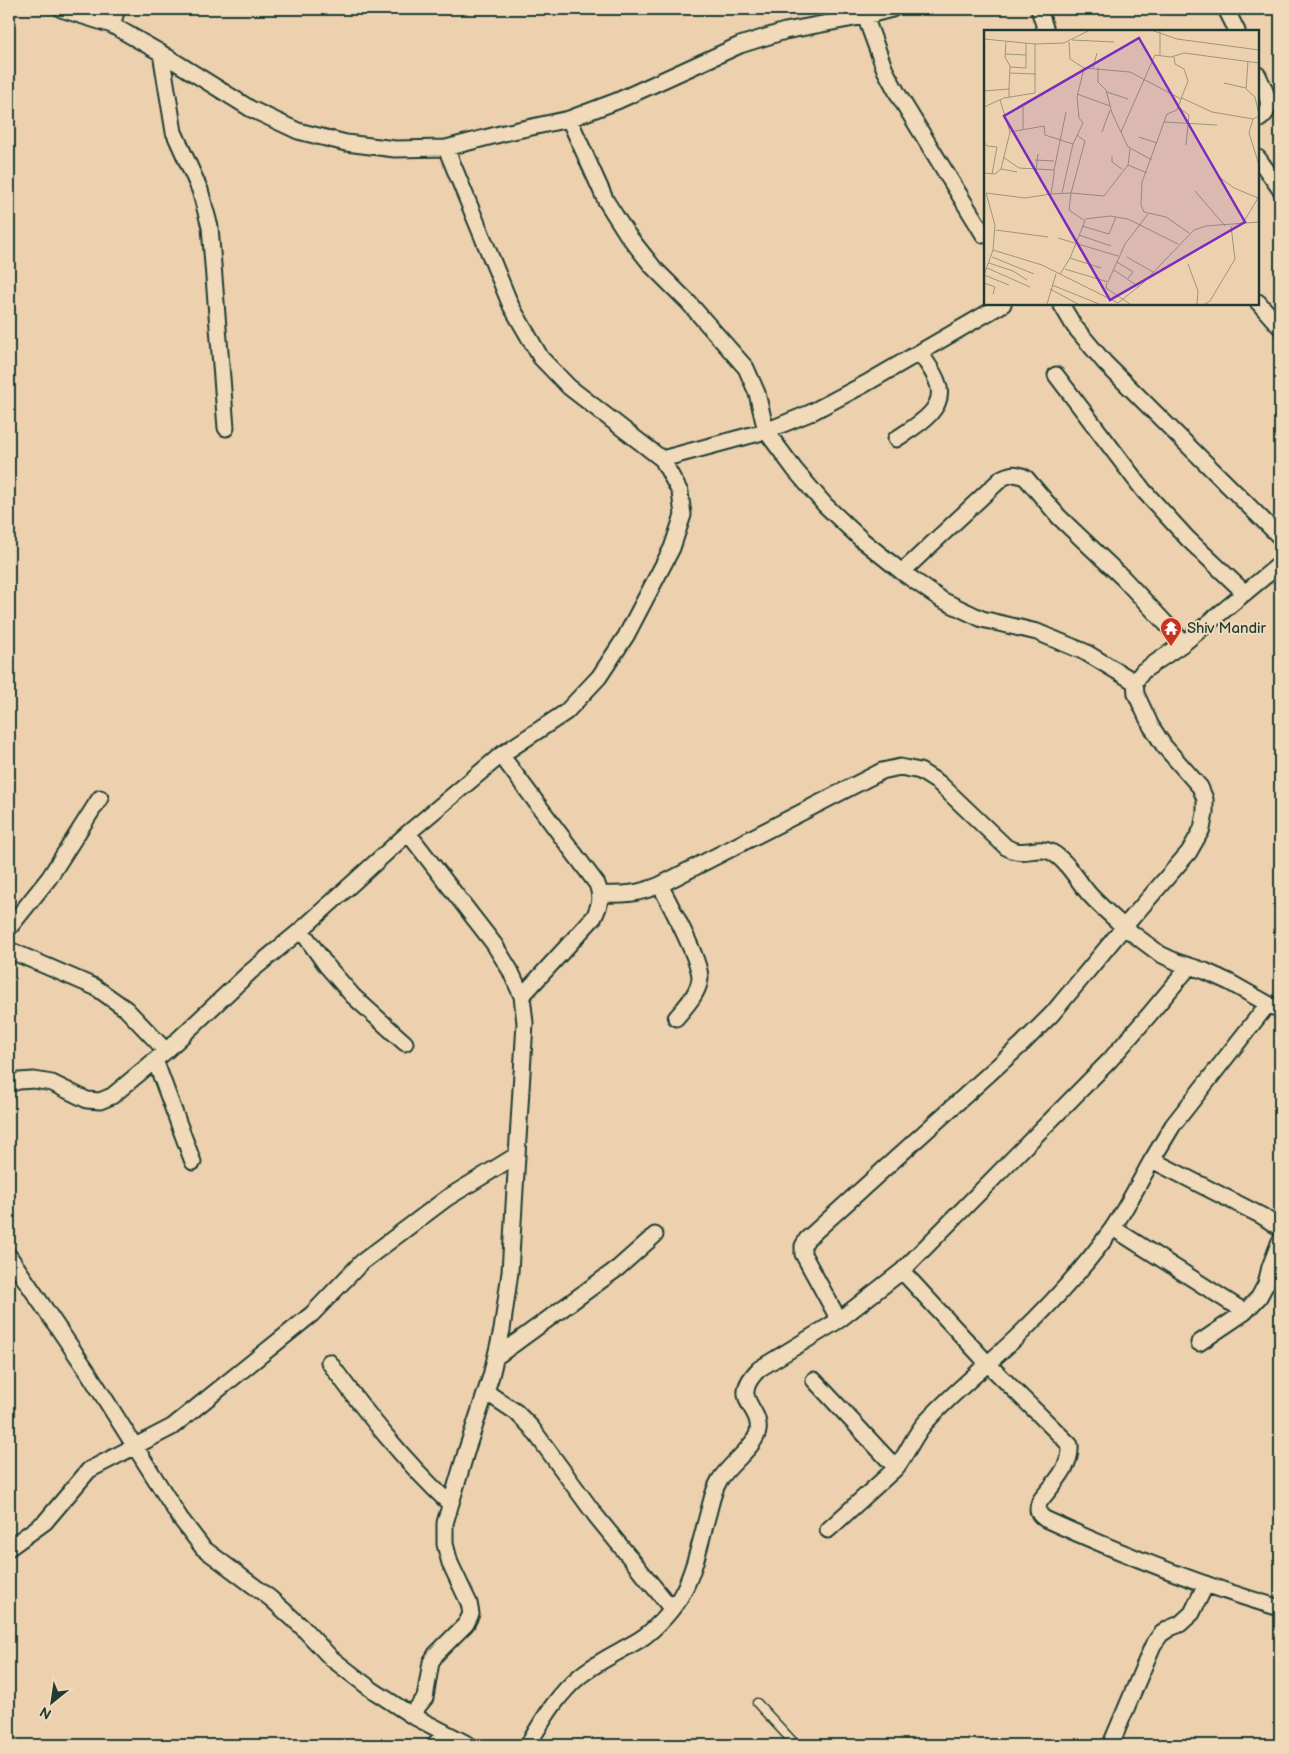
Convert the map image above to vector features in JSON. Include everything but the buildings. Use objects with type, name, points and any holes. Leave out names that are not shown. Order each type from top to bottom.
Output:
[{"type":"street","points":[[61,9],[112,26],[161,53],[251,109],[298,131],[346,144],[395,149],[446,148],[569,119],[617,101],[740,45],[785,32],[892,9]]},
{"type":"street","points":[[112,26],[117,9]]},
{"type":"street","points":[[1039,9],[1046,30]]},
{"type":"street","points":[[1226,9],[1236,30]]},
{"type":"street","points":[[865,16],[885,70],[899,96],[984,235]]},
{"type":"street","points":[[161,53],[174,132],[200,190],[210,227],[226,428]]},
{"type":"street","points":[[1259,78],[1269,107],[1266,113],[1259,119]]},
{"type":"street","points":[[569,119],[606,201],[627,234],[653,267],[688,302],[746,368],[757,393],[766,431],[795,470],[825,505],[862,540],[902,572],[942,600],[982,619],[1037,632],[1085,652],[1135,682]]},
{"type":"street","points":[[9,1084],[34,1080],[52,1083],[87,1100],[100,1101],[112,1096],[160,1056],[250,972],[408,833],[501,755],[566,712],[599,677],[626,636],[672,548],[683,515],[680,492],[662,459],[569,387],[541,358],[511,306],[446,148]]},
{"type":"street","points":[[1259,159],[1280,190]]},
{"type":"street","points":[[1259,303],[1280,327]]},
{"type":"street","points":[[662,459],[766,431],[810,413],[920,353],[1000,305]]},
{"type":"street","points":[[1063,305],[1074,326],[1105,363],[1280,537]]},
{"type":"street","points":[[896,440],[935,408],[940,394],[938,382],[920,353]]},
{"type":"street","points":[[1056,375],[1144,491],[1188,539],[1245,593]]},
{"type":"street","points":[[902,572],[1002,478],[1011,473],[1019,474],[1026,478],[1060,517],[1123,578],[1184,643]]},
{"type":"street","points":[[839,1320],[802,1254],[803,1246],[807,1239],[1052,1014],[1189,852],[1202,829],[1206,812],[1205,798],[1200,786],[1164,746],[1151,726],[1136,694],[1135,682],[1143,671],[1184,643],[1280,564]]},
{"type":"street","points":[[501,755],[597,884],[601,894],[599,907],[594,917],[522,996]]},
{"type":"street","points":[[601,894],[624,895],[641,893],[660,886],[882,771],[900,767],[920,771],[939,783],[1006,847],[1014,852],[1022,853],[1045,850],[1053,853],[1090,895],[1124,927],[1160,954],[1229,982],[1274,1007],[1173,1125],[1113,1228],[1059,1293],[988,1364],[961,1385],[916,1434],[905,1456],[896,1468],[828,1530]]},
{"type":"street","points":[[9,928],[49,878],[100,798]]},
{"type":"street","points":[[408,833],[494,944],[510,970],[522,996],[525,1023],[510,1272],[502,1330],[486,1392],[445,1523],[445,1544],[450,1562],[469,1603],[471,1614],[466,1624],[436,1654],[431,1662],[425,1698],[411,1715]]},
{"type":"street","points":[[660,886],[697,962],[700,979],[694,994],[676,1018]]},
{"type":"street","points":[[300,930],[326,965],[354,996],[405,1043]]},
{"type":"street","points":[[9,950],[95,987],[126,1009],[160,1056],[193,1162]]},
{"type":"street","points":[[528,1745],[562,1692],[581,1675],[600,1662],[641,1639],[665,1616],[684,1591],[719,1480],[754,1441],[758,1431],[758,1421],[747,1399],[746,1388],[750,1378],[759,1369],[839,1320],[902,1271],[1110,1060],[1189,967]]},
{"type":"street","points":[[9,1548],[45,1522],[89,1470],[172,1427],[260,1358],[312,1314],[370,1256],[447,1198],[517,1155]]},
{"type":"street","points":[[1152,1160],[1262,1216],[1280,1228]]},
{"type":"street","points":[[1113,1228],[1245,1312]]},
{"type":"street","points":[[496,1357],[618,1268],[655,1235]]},
{"type":"street","points":[[1199,1344],[1245,1312],[1259,1298],[1266,1284],[1280,1241]]},
{"type":"street","points":[[9,1256],[88,1372],[180,1518],[203,1548],[270,1598],[301,1626],[331,1658],[371,1689],[411,1715],[469,1745]]},
{"type":"street","points":[[902,1271],[988,1364],[1070,1445],[1071,1455],[1067,1464],[1040,1501],[1037,1508],[1039,1514],[1094,1541],[1206,1584],[1280,1608]]},
{"type":"street","points":[[329,1362],[385,1437],[421,1478],[450,1504]]},
{"type":"street","points":[[814,1380],[896,1468]]},
{"type":"street","points":[[486,1392],[516,1412],[531,1427],[596,1516],[671,1608]]},
{"type":"street","points":[[1111,1744],[1153,1645],[1161,1634],[1180,1624],[1192,1614],[1206,1584]]},
{"type":"street","points":[[434,1745],[446,1733]]},
{"type":"lane","points":[[757,1703],[796,1745]]},
{"type":"place","name":"Shiv Mandir","points":[[1171,647]]}]
